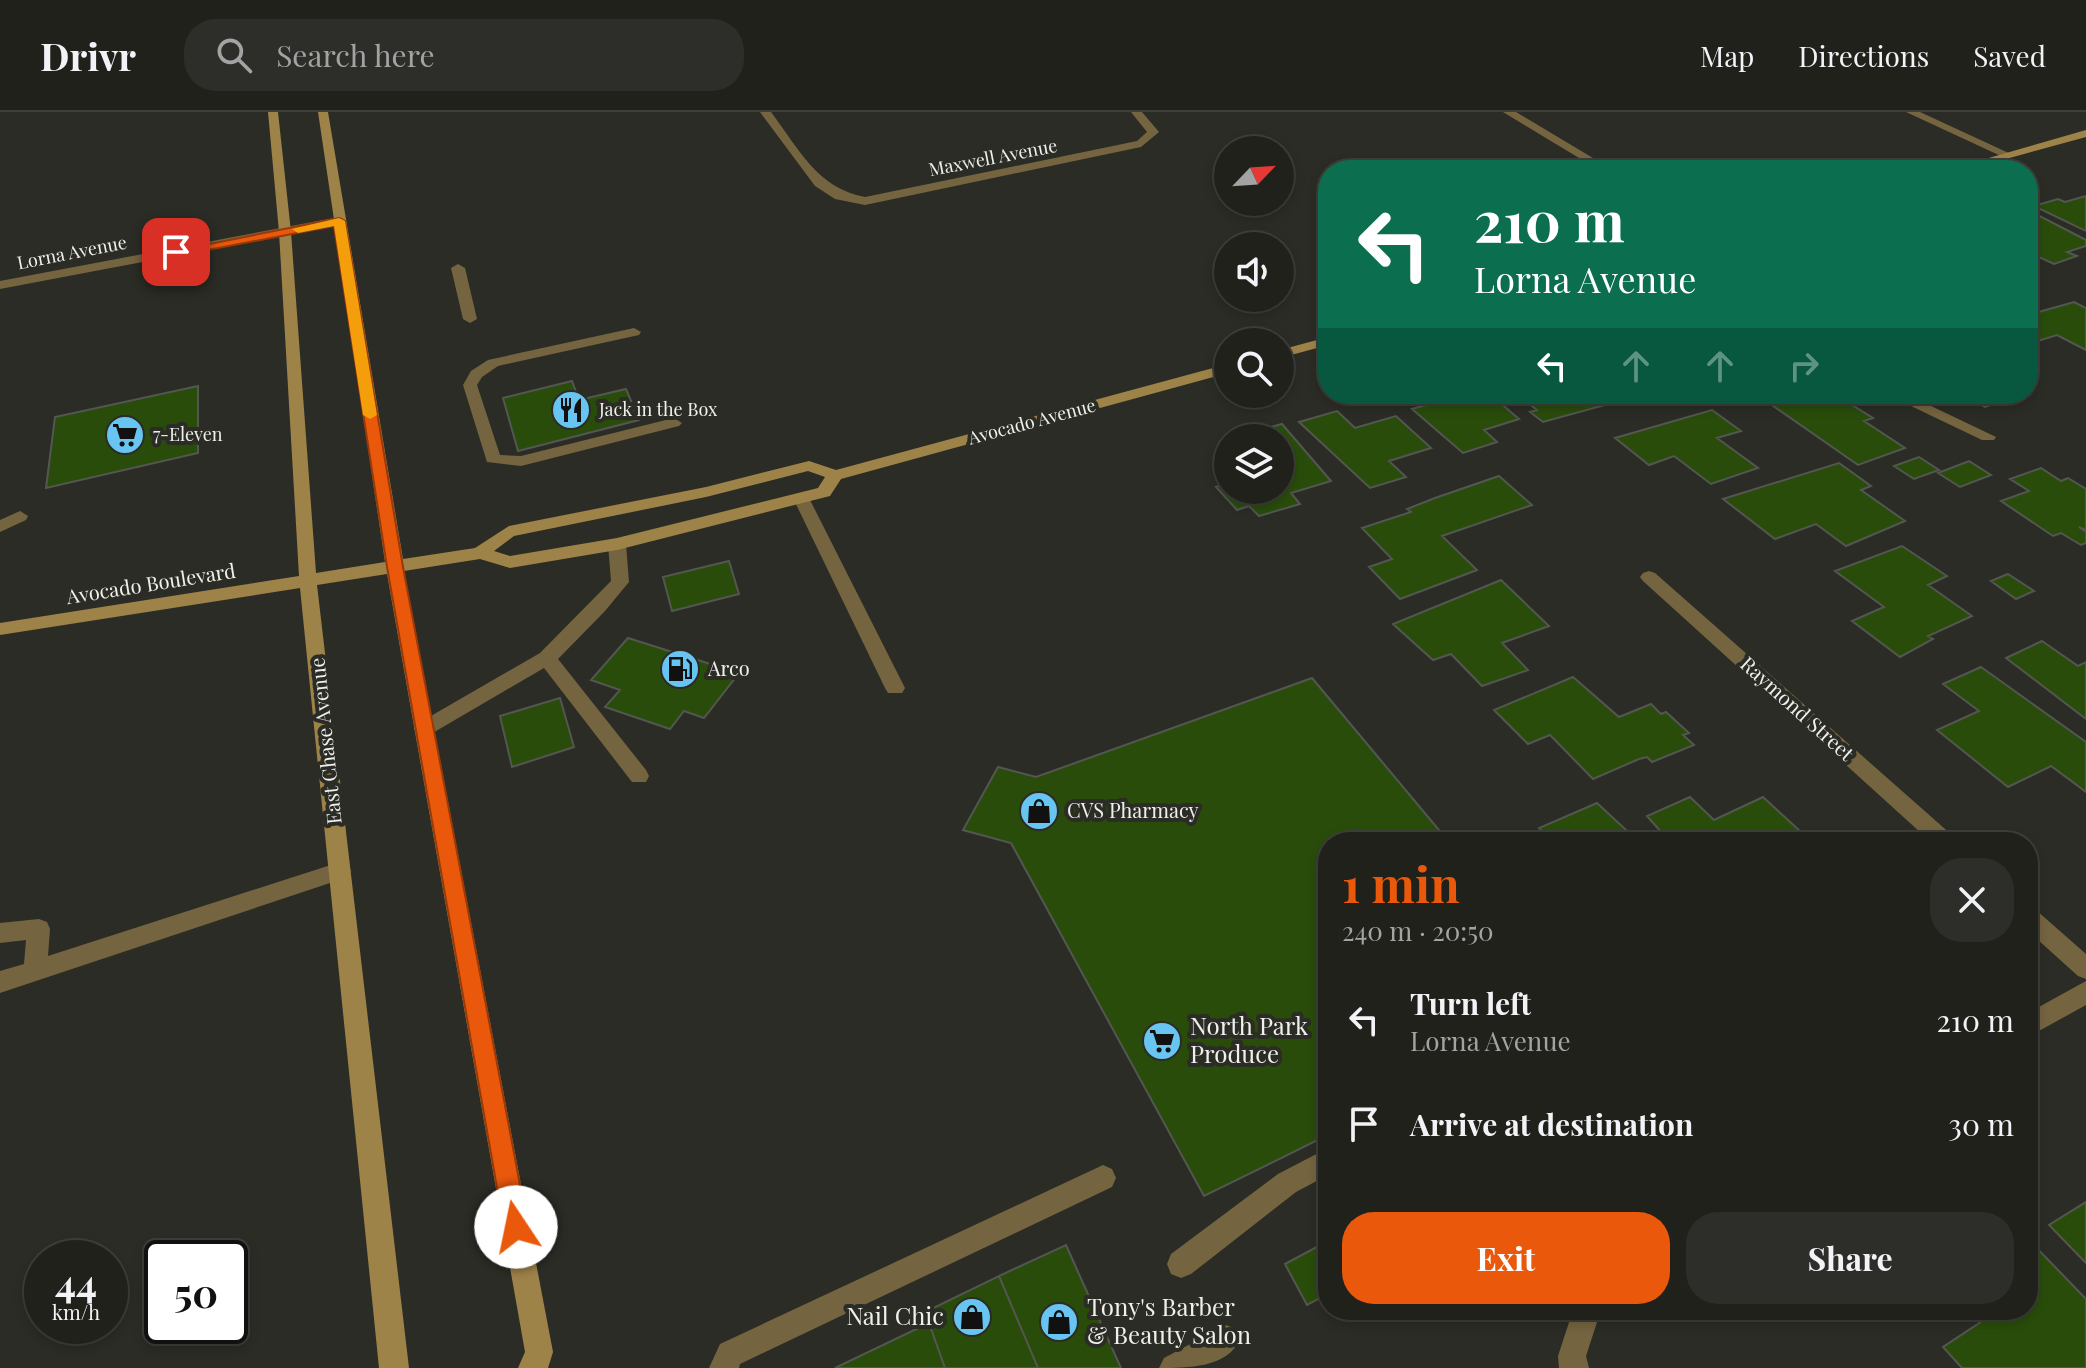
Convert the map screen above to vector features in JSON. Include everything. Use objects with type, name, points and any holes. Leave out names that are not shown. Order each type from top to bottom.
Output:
[{"type":"main road","name":"East Chase Avenue","points":[[273,112],[285,232],[308,582],[394,1368]]},
{"type":"main road","points":[[323,112],[395,567],[539,1352],[533,1368]]},
{"type":"main road","points":[[1989,160],[2086,133]]},
{"type":"main road","points":[[1294,350],[1318,344]]},
{"type":"main road","name":"Avocado Avenue","points":[[480,553],[509,532],[706,492],[809,466],[835,475],[1214,372]]},
{"type":"main road","name":"Avocado Avenue","points":[[308,582],[480,553],[510,562],[617,544],[824,492],[835,475]]},
{"type":"main road","name":"Avocado Boulevard","points":[[0,629],[308,582]]},
{"type":"street","name":"Maxwell Avenue","points":[[765,112],[819,183],[839,196],[865,201],[1141,144],[1153,132],[1139,114]]},
{"type":"street","points":[[1508,112],[1590,160]]},
{"type":"street","points":[[1911,112],[2007,155]]},
{"type":"street","name":"Lorna Avenue","points":[[0,285],[339,221]]},
{"type":"street","points":[[458,268],[470,319]]},
{"type":"street","points":[[634,332],[493,363],[476,374],[470,385],[493,459],[521,461],[674,423]]},
{"type":"street","points":[[1916,404],[1988,437]]},
{"type":"street","points":[[801,498],[895,688]]},
{"type":"street","points":[[0,527],[20,516]]},
{"type":"street","points":[[424,729],[547,658],[620,582],[617,544]]},
{"type":"street","name":"Raymond Street","points":[[1649,577],[1934,832]]},
{"type":"street","points":[[547,658],[639,776]]},
{"type":"street","points":[[0,982],[340,871]]},
{"type":"street","points":[[2038,926],[2086,969]]},
{"type":"street","points":[[0,933],[39,929],[35,970]]},
{"type":"street","points":[[2038,1020],[2086,992]]},
{"type":"street","points":[[1181,1264],[1287,1183],[1318,1166]]},
{"type":"street","points":[[724,1368],[730,1354],[1103,1178]]},
{"type":"street","points":[[1574,1368],[1572,1356],[1584,1320]]},
{"type":"street","points":[[1174,1368],[1226,1339]]},
{"type":"building","points":[[2086,196],[2086,231],[2038,208],[2038,205],[2058,199],[2065,202]]},
{"type":"building","points":[[2038,215],[2086,240],[2086,246],[2067,252],[2077,256],[2054,264],[2038,257]]},
{"type":"building","points":[[2074,302],[2086,308],[2086,350],[2057,335],[2038,341],[2038,312]]},
{"type":"building","name":"Jack in the Box","points":[[572,381],[579,400],[626,389],[639,420],[518,451],[503,398]]},
{"type":"building","name":"7-Eleven","points":[[198,386],[198,453],[46,488],[55,417]]},
{"type":"building","points":[[1430,404],[1502,404],[1519,419],[1484,430],[1497,442],[1463,453],[1412,409]]},
{"type":"building","points":[[1530,404],[1608,404],[1543,422],[1530,412],[1537,410]]},
{"type":"building","points":[[1770,404],[1850,404],[1873,418],[1864,421],[1905,448],[1858,465]]},
{"type":"building","points":[[1712,410],[1741,431],[1717,438],[1758,468],[1711,484],[1674,456],[1649,465],[1615,438]]},
{"type":"building","points":[[1337,411],[1355,428],[1396,416],[1431,448],[1389,461],[1406,477],[1370,488],[1299,422]]},
{"type":"building","points":[[1294,438],[1331,481],[1294,492]]},
{"type":"building","points":[[1919,457],[1939,470],[1914,479],[1894,466]]},
{"type":"building","points":[[1969,461],[1991,475],[1960,487],[1938,473]]},
{"type":"building","points":[[1839,463],[1871,486],[1861,490],[1905,521],[1846,546],[1816,524],[1775,539],[1723,499]]},
{"type":"building","points":[[2041,468],[2061,481],[2068,478],[2086,489],[2086,530],[2079,527],[2086,532],[2086,543],[2081,545],[2061,533],[2053,536],[2001,501],[2029,491],[2010,479]]},
{"type":"building","points":[[1499,476],[1532,505],[1442,536],[1477,570],[1400,599],[1369,567],[1392,559],[1362,528],[1411,512],[1407,509]]},
{"type":"building","points":[[1294,497],[1300,504],[1259,516],[1249,506],[1237,510],[1232,504],[1294,504]]},
{"type":"building","points":[[1902,546],[1947,576],[1928,585],[1972,616],[1928,636],[1933,639],[1900,657],[1852,621],[1884,607],[1835,571]]},
{"type":"building","points":[[729,561],[739,594],[672,611],[663,577]]},
{"type":"building","points":[[2008,574],[2034,591],[2016,599],[1991,581]]},
{"type":"building","points":[[1501,580],[1549,626],[1502,643],[1528,670],[1482,686],[1451,654],[1433,660],[1393,624]]},
{"type":"building","points":[[628,638],[739,673],[704,718],[684,711],[670,729],[605,707],[620,690],[591,680]]},
{"type":"building","points":[[2042,641],[2078,666],[2086,662],[2086,719],[2006,658]]},
{"type":"building","points":[[1981,667],[2086,742],[2086,792],[2051,766],[2008,787],[1937,730],[1979,711],[1943,684]]},
{"type":"building","points":[[1573,677],[1619,717],[1651,704],[1661,714],[1666,712],[1689,733],[1683,735],[1694,745],[1652,762],[1647,757],[1639,759],[1593,779],[1550,735],[1528,744],[1494,710]]},
{"type":"building","points":[[1312,678],[1441,832],[1318,832],[1318,1140],[1204,1196],[1011,843],[963,830],[998,767],[1036,777]]},
{"type":"building","points":[[560,698],[574,747],[512,767],[500,716]]},
{"type":"building","points":[[1690,797],[1714,820],[1763,797],[1801,832],[1661,832],[1647,816]]},
{"type":"building","points":[[1597,803],[1628,832],[1543,832],[1539,828]]},
{"type":"building","points":[[2086,1202],[2086,1263],[2049,1225]]},
{"type":"building","name":"Tony's Barber & Beauty Salon","points":[[1066,1245],[1121,1368],[1038,1368],[999,1276]]},
{"type":"building","points":[[1318,1246],[1318,1299],[1307,1305],[1285,1264]]},
{"type":"building","points":[[2038,1249],[2086,1299],[2086,1368],[1962,1368],[1943,1347],[1984,1320],[2038,1320]]},
{"type":"building","name":"Nail Chic","points":[[999,1276],[1038,1368],[945,1368],[925,1312]]},
{"type":"building","points":[[929,1323],[945,1368],[835,1368]]},
{"type":"slow traffic","points":[[298,229],[339,221],[370,415]]},
{"type":"place","name":"Jack in the Box","points":[[571,410]]},
{"type":"place","name":"7-Eleven","points":[[125,435]]},
{"type":"place","name":"Arco","points":[[680,669]]},
{"type":"place","name":"CVS Pharmacy","points":[[1039,811]]},
{"type":"place","name":"North Park Produce","points":[[1162,1041]]},
{"type":"place","name":"Nail Chic","points":[[972,1317]]},
{"type":"place","name":"Tony's Barber & Beauty Salon","points":[[1059,1322]]},
{"type":"route","points":[[176,252],[339,221],[395,567],[516,1227]]}]
